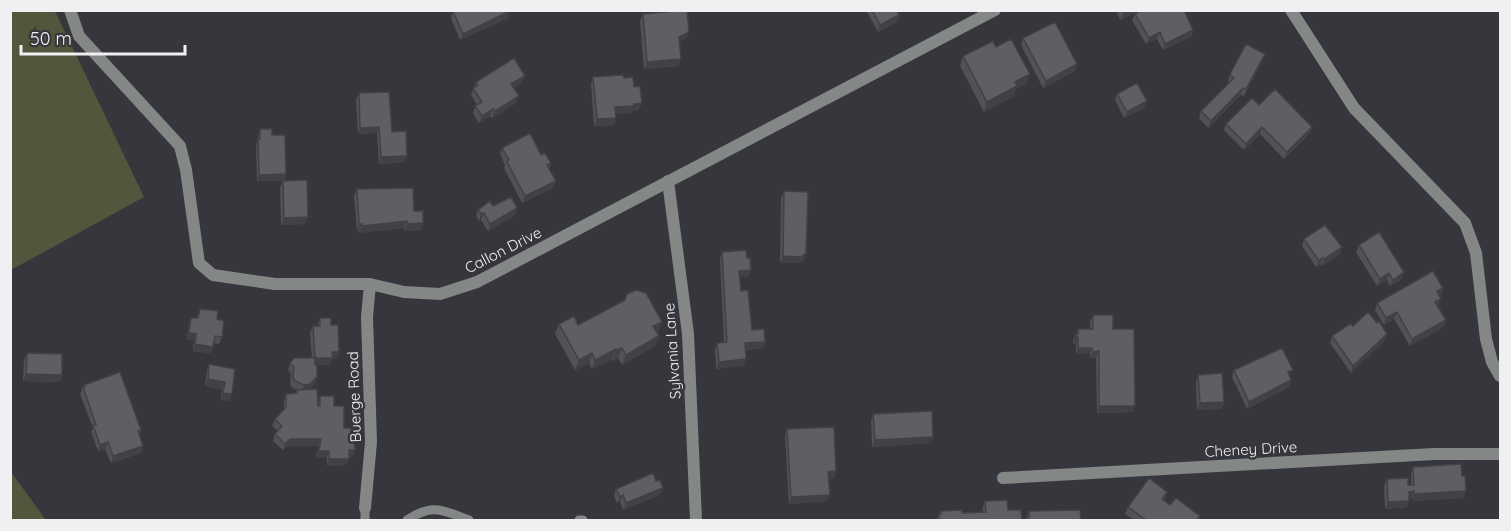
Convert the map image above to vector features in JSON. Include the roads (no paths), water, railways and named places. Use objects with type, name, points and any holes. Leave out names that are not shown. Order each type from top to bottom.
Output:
[{"type":"street","name":"Callon Drive","points":[[70,10],[79,36],[180,146],[186,170],[199,262],[213,275],[275,284],[370,284],[404,292],[440,294],[477,282],[995,10]]},
{"type":"street","points":[[1291,10],[1354,108],[1465,223],[1476,253],[1486,339],[1492,362],[1500,376]]},
{"type":"street","name":"Sylvania Lane","points":[[668,181],[688,334],[696,520]]},
{"type":"street","name":"Buerge Road","points":[[365,514],[371,442],[367,316],[370,284]]},
{"type":"street","name":"Cheney Drive","points":[[1004,478],[1434,454],[1500,454]]},
{"type":"lane","points":[[407,520],[420,511],[430,510],[445,511],[468,520]]}]
